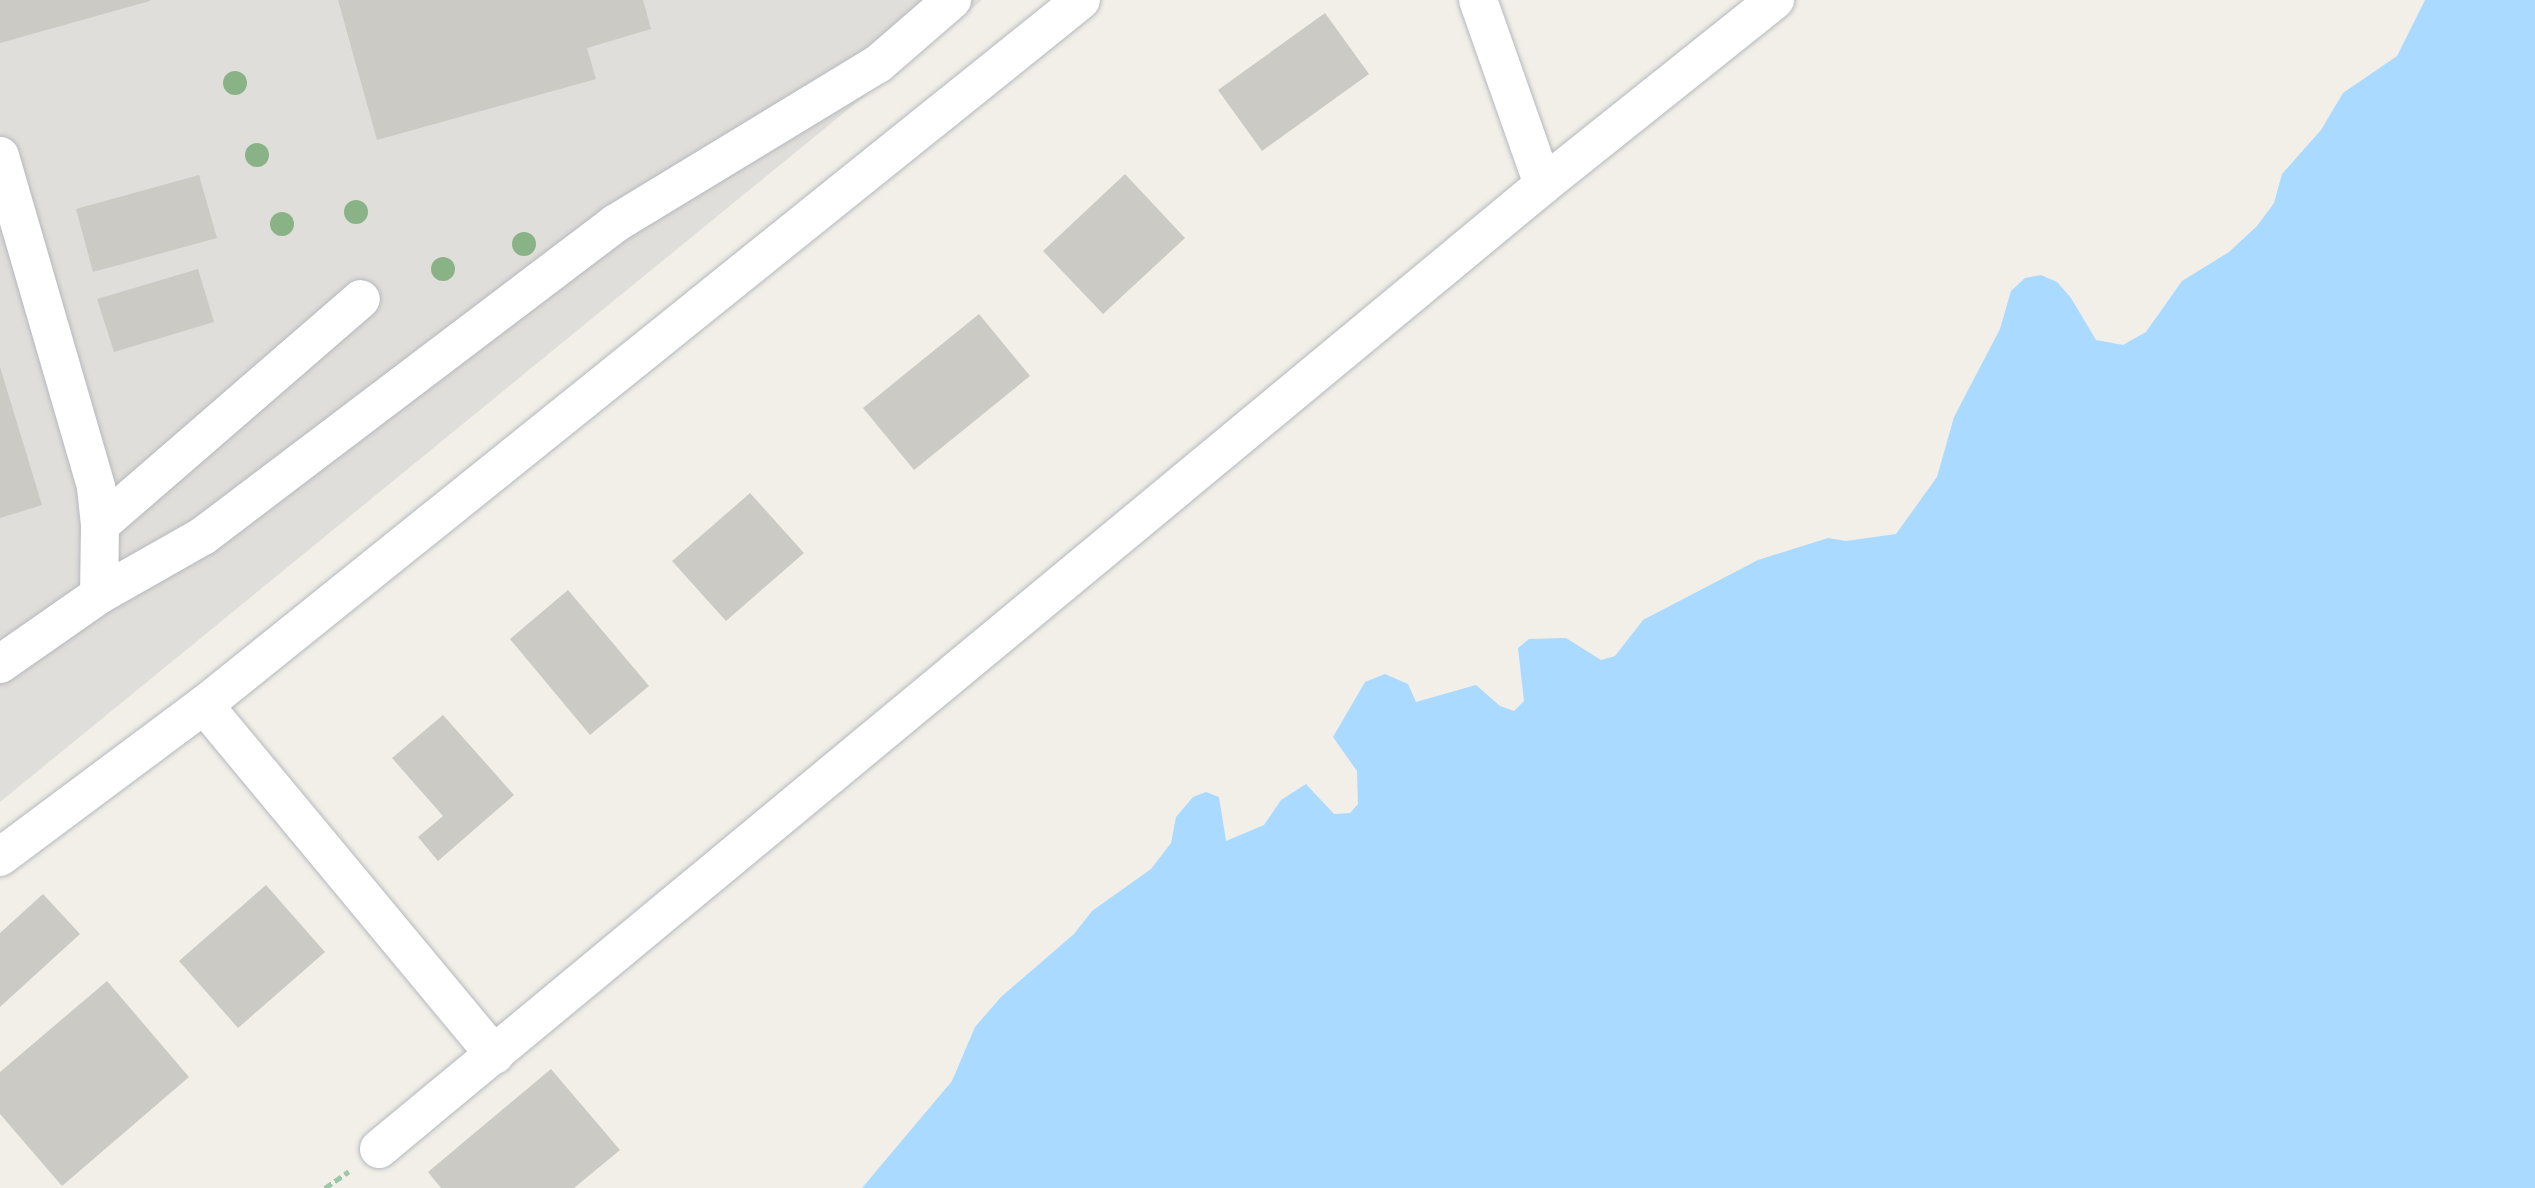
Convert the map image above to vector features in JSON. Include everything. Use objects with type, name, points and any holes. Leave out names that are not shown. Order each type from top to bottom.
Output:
[{"type":"street","points":[[0,664],[99,595],[203,536],[616,223],[878,64],[952,0]]},
{"type":"street","points":[[0,857],[204,705],[1081,0]]},
{"type":"street","points":[[1478,0],[1543,185]]},
{"type":"street","points":[[379,1149],[1543,185],[1775,0]]},
{"type":"street","points":[[0,156],[96,487],[100,525],[99,595]]},
{"type":"street","points":[[100,525],[361,299]]},
{"type":"street","points":[[204,705],[495,1055]]},
{"type":"shaded area","points":[[0,0],[982,0],[0,802]]},
{"type":"water","points":[[2425,0],[2535,0],[2535,1188],[862,1188],[952,1081],[975,1027],[1001,997],[1074,934],[1092,911],[1151,869],[1171,843],[1176,817],[1193,797],[1206,792],[1219,797],[1226,841],[1264,825],[1281,800],[1306,784],[1334,814],[1350,813],[1358,804],[1357,771],[1333,737],[1365,682],[1385,674],[1408,684],[1416,702],[1476,685],[1500,706],[1514,711],[1524,701],[1518,648],[1529,639],[1566,638],[1601,660],[1615,656],[1643,620],[1758,560],[1828,538],[1846,541],[1896,534],[1937,477],[1954,417],[2000,329],[2011,291],[2025,278],[2041,275],[2057,282],[2071,298],[2096,340],[2123,345],[2146,332],[2182,281],[2229,252],[2257,226],[2274,203],[2282,174],[2321,130],[2343,93],[2397,56]]},
{"type":"building","points":[[0,0],[150,0],[150,1],[0,43]]},
{"type":"building","points":[[338,0],[643,0],[651,29],[587,48],[596,79],[377,140]]},
{"type":"building","points":[[1325,13],[1369,74],[1262,151],[1218,90]]},
{"type":"building","points":[[1125,174],[1185,238],[1103,314],[1043,251]]},
{"type":"building","points":[[199,175],[217,238],[93,272],[76,209]]},
{"type":"building","points":[[198,269],[214,322],[114,352],[97,299]]},
{"type":"building","points":[[979,314],[1030,376],[914,470],[863,408]]},
{"type":"building","points":[[0,367],[42,505],[0,518]]},
{"type":"building","points":[[750,493],[804,553],[726,621],[672,561]]},
{"type":"building","points":[[568,590],[649,686],[590,735],[510,639]]},
{"type":"building","points":[[443,715],[514,795],[438,861],[418,837],[443,816],[392,758]]},
{"type":"building","points":[[266,885],[325,952],[238,1028],[179,961]]},
{"type":"building","points":[[43,894],[80,934],[0,1007],[0,933]]},
{"type":"building","points":[[107,981],[189,1077],[62,1186],[0,1114],[0,1072]]},
{"type":"building","points":[[551,1069],[620,1150],[574,1188],[441,1188],[428,1172]]}]
